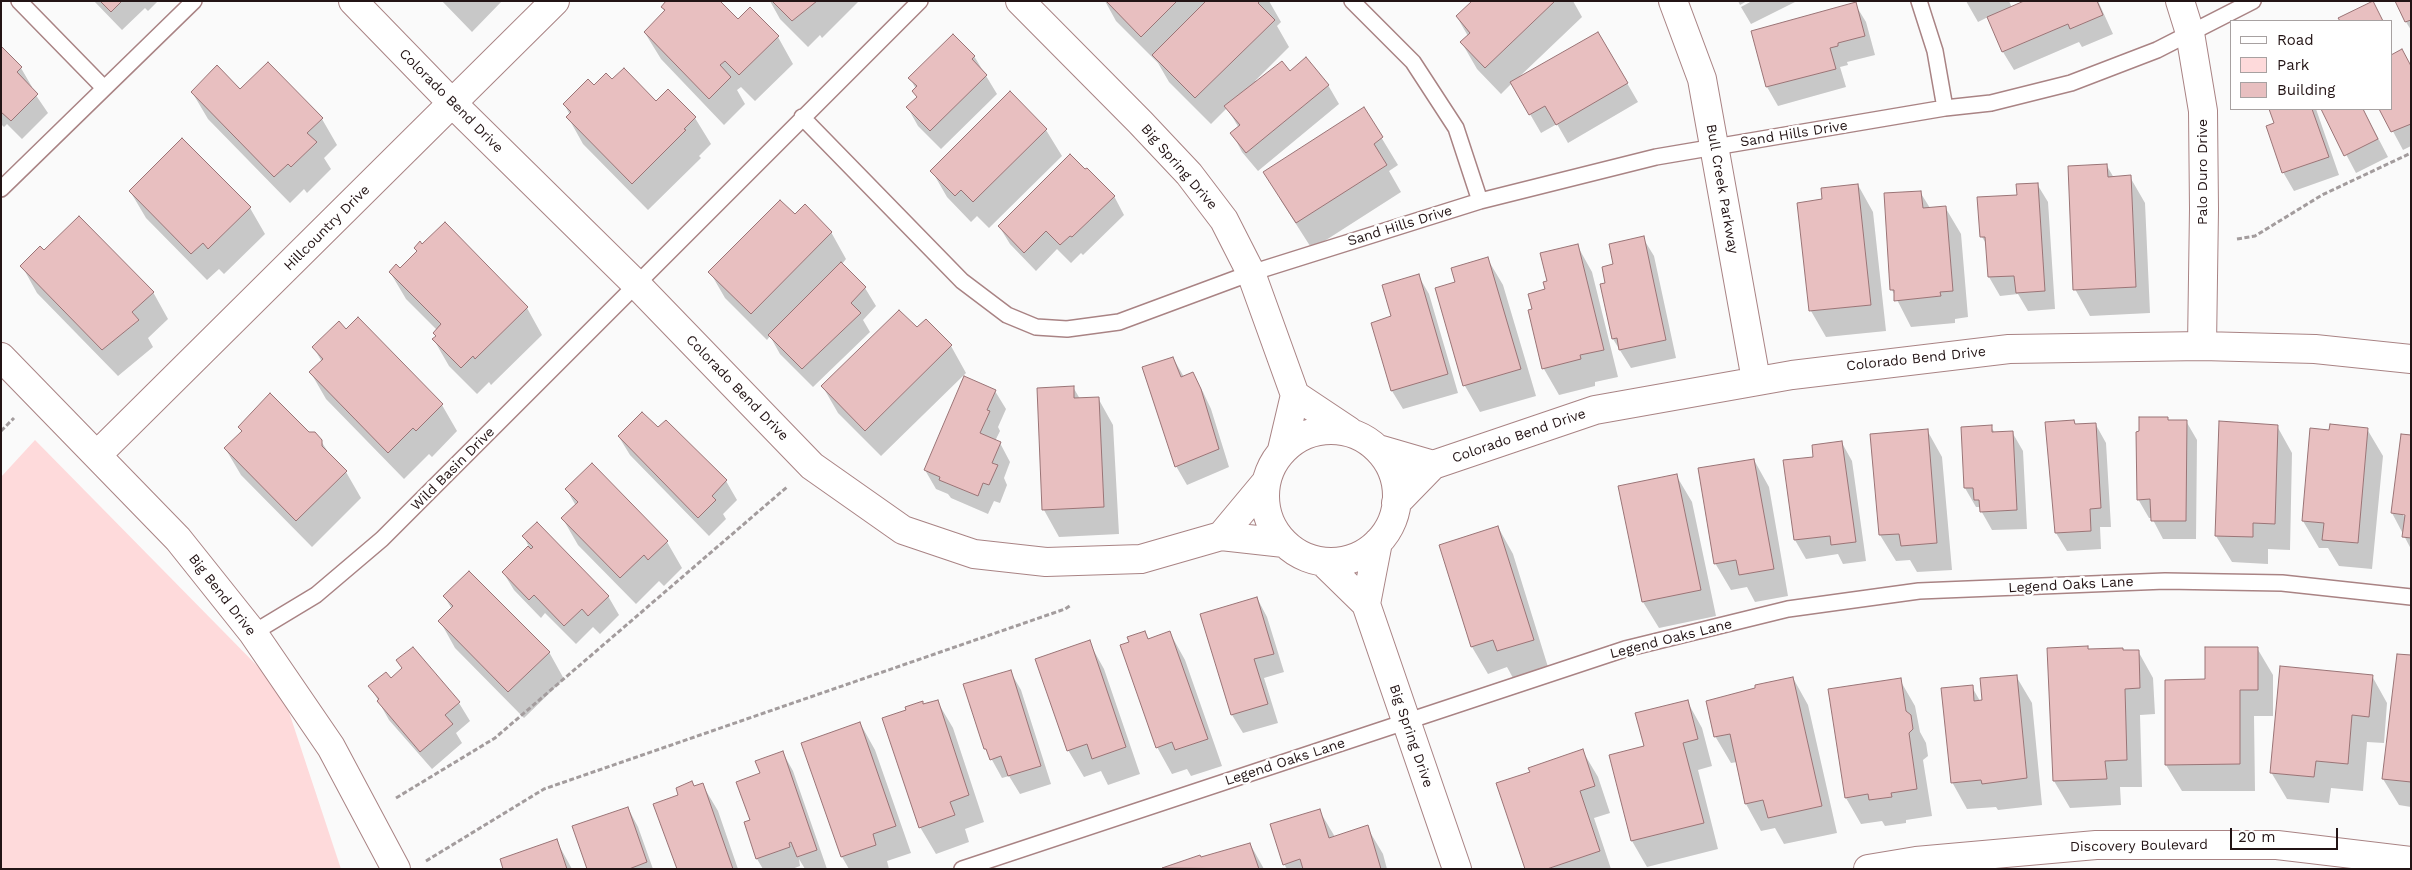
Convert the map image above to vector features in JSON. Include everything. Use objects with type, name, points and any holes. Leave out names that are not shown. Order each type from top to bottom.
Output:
[{"type":"street","name":"Colorado Bend Drive","points":[[353,1],[453,104],[637,285],[812,466],[903,530],[974,554],[1046,562],[1141,559],[1221,536],[1284,543]]},
{"type":"street","name":"Hillcountry Drive","points":[[98,454],[555,1]]},
{"type":"street","name":"Big Spring Drive","points":[[1020,1],[1189,174],[1224,220],[1251,274],[1295,395]]},
{"type":"street","name":"Bull Creek Parkway","points":[[1673,1],[1702,79],[1756,380]]},
{"type":"street","name":"Palo Duro Drive","points":[[2180,1],[2190,32],[2203,111],[2202,346]]},
{"type":"street","name":"Colorado Bend Drive","points":[[1396,503],[1433,465],[1595,410],[1756,380],[1877,363],[2009,349],[2202,346],[2315,348],[2411,359]]},
{"type":"street","name":"Big Bend Drive","points":[[1,357],[98,454],[178,539],[253,632],[331,747],[366,813],[408,866]]},
{"type":"street","points":[[1266,482],[1265,504],[1272,525],[1284,543],[1302,555],[1323,562],[1353,558],[1378,542],[1391,524],[1396,503],[1396,483],[1389,465],[1378,449],[1364,439],[1349,432],[1295,395],[1282,450]]},
{"type":"street","points":[[1221,536],[1266,482],[1275,459],[1282,450],[1297,439],[1313,432],[1330,429],[1349,432]]},
{"type":"street","name":"Colorado Bend Drive","points":[[1378,449],[1433,465]]},
{"type":"street","name":"Big Spring Drive","points":[[1366,604],[1378,542]]},
{"type":"street","name":"Big Spring Drive","points":[[1323,562],[1366,604],[1457,869]]},
{"type":"street","name":"Discovery Boulevard","points":[[1868,869],[1916,861],[2096,845],[2277,845],[2411,861]]},
{"type":"lane","points":[[19,1],[104,88]]},
{"type":"lane","points":[[1,189],[194,1]]},
{"type":"lane","name":"Wild Basin Drive","points":[[253,632],[316,595],[382,539],[920,1]]},
{"type":"lane","points":[[1352,1],[1413,62],[1456,128],[1480,201]]},
{"type":"lane","points":[[1919,1],[1935,50],[1945,108]]},
{"type":"lane","name":"Sand Hills Drive","points":[[802,117],[962,281],[1008,315],[1036,327],[1067,329],[1120,322],[1251,274],[1480,201],[1656,157],[1945,108],[1991,103],[2071,83],[2157,50],[2253,1]]},
{"type":"lane","name":"Legend Oaks Lane","points":[[962,869],[1625,649],[1788,609],[1919,592],[2166,581],[2282,583],[2411,597]]},
{"type":"path","points":[[2237,239],[2255,236],[2322,195],[2411,153]]},
{"type":"path","points":[[1,431],[17,416]]},
{"type":"path","points":[[366,813],[403,795],[495,738],[812,466]]},
{"type":"path","points":[[408,866],[544,789],[1065,609],[1071,604]]},
{"type":"green space","points":[[35,440],[282,691],[341,869],[1,869],[1,477]]},
{"type":"building","points":[[100,1],[122,1],[111,12]]},
{"type":"building","points":[[666,1],[720,1],[738,19],[750,7],[779,36],[739,75],[725,61],[720,65],[731,77],[709,99],[644,32],[665,10],[661,7]]},
{"type":"building","points":[[772,1],[817,1],[792,21]]},
{"type":"building","points":[[1106,1],[1177,1],[1141,37]]},
{"type":"building","points":[[1206,1],[1260,1],[1258,3],[1275,20],[1195,98],[1152,55]]},
{"type":"building","points":[[1472,1],[1555,1],[1485,68],[1460,42],[1470,33],[1456,16]]},
{"type":"building","points":[[2024,1],[2097,1],[2103,15],[2070,29],[2068,24],[2002,52],[1987,17]]},
{"type":"building","points":[[2373,1],[2382,20],[2339,20],[2338,18]]},
{"type":"building","points":[[2395,1],[2411,1],[2411,20],[2405,22]]},
{"type":"building","points":[[1856,2],[1865,36],[1838,43],[1838,46],[1830,48],[1836,69],[1766,87],[1751,31]]},
{"type":"building","points":[[1598,32],[1628,83],[1556,125],[1545,106],[1529,115],[1510,82]]},
{"type":"building","points":[[953,34],[975,56],[972,59],[987,75],[930,131],[906,107],[917,97],[912,91],[917,86],[908,78]]},
{"type":"building","points":[[1,46],[22,67],[17,72],[38,94],[11,121],[1,112]]},
{"type":"building","points":[[2402,49],[2411,66],[2411,124],[2391,132],[2380,110],[2392,110],[2392,54]]},
{"type":"building","points":[[1306,57],[1329,85],[1246,153],[1230,133],[1240,125],[1224,106],[1282,61],[1290,71]]},
{"type":"building","points":[[268,62],[323,118],[307,133],[317,142],[291,167],[288,164],[274,177],[191,92],[217,65],[240,89]]},
{"type":"building","points":[[624,68],[656,101],[668,89],[696,117],[684,129],[686,130],[632,184],[566,117],[571,112],[563,104],[588,79],[594,85],[606,73],[612,79]]},
{"type":"building","points":[[1010,91],[1047,129],[973,202],[961,190],[955,196],[930,171]]},
{"type":"building","points":[[1364,107],[1383,137],[1374,144],[1387,165],[1296,223],[1263,172]]},
{"type":"building","points":[[2269,110],[2312,110],[2329,157],[2282,173],[2266,126],[2274,123]]},
{"type":"building","points":[[2321,110],[2364,110],[2378,139],[2344,156]]},
{"type":"building","points":[[182,138],[251,207],[208,249],[203,243],[191,254],[129,191]]},
{"type":"building","points":[[1070,154],[1115,196],[1072,237],[1070,236],[1060,245],[1046,231],[1024,253],[998,226]]},
{"type":"building","points":[[2107,164],[2108,177],[2131,175],[2136,287],[2073,290],[2068,166]]},
{"type":"building","points":[[2038,183],[2045,291],[2016,293],[2014,276],[1988,277],[1985,237],[1980,237],[1977,197],[2017,195],[2016,184]]},
{"type":"building","points":[[1858,184],[1871,305],[1809,311],[1797,203],[1822,199],[1821,188]]},
{"type":"building","points":[[1921,191],[1923,208],[1946,206],[1953,291],[1940,292],[1941,296],[1894,301],[1894,290],[1890,290],[1884,193]]},
{"type":"building","points":[[780,200],[795,214],[805,204],[832,232],[751,314],[708,272]]},
{"type":"building","points":[[79,216],[154,292],[132,312],[139,320],[102,350],[20,266],[40,246],[44,250]]},
{"type":"building","points":[[445,222],[528,307],[475,359],[473,356],[461,368],[432,339],[436,336],[433,333],[441,324],[389,272],[396,264],[400,268],[417,251],[414,248],[420,241],[422,244]]},
{"type":"building","points":[[1644,236],[1666,340],[1619,350],[1617,338],[1612,339],[1600,284],[1605,283],[1602,267],[1613,264],[1609,244]]},
{"type":"building","points":[[1578,244],[1604,350],[1580,355],[1581,359],[1542,369],[1528,310],[1532,309],[1528,294],[1545,289],[1543,282],[1547,281],[1540,253]]},
{"type":"building","points":[[1488,257],[1521,369],[1463,386],[1435,288],[1455,282],[1451,268]]},
{"type":"building","points":[[841,262],[866,287],[851,303],[861,313],[802,369],[768,335]]},
{"type":"building","points":[[1419,274],[1448,374],[1391,391],[1371,323],[1391,316],[1382,285]]},
{"type":"building","points":[[899,310],[917,327],[926,319],[952,345],[865,431],[821,386]]},
{"type":"building","points":[[358,317],[443,404],[416,431],[413,428],[388,453],[309,372],[323,359],[312,347],[339,321],[346,329]]},
{"type":"building","points":[[1173,357],[1181,377],[1193,372],[1201,389],[1219,449],[1175,467],[1142,367]]},
{"type":"building","points":[[964,376],[996,390],[987,410],[990,411],[980,433],[1001,442],[992,463],[998,465],[989,485],[983,483],[978,496],[939,480],[940,477],[924,470]]},
{"type":"building","points":[[1074,386],[1074,398],[1099,397],[1104,507],[1042,510],[1037,388]]},
{"type":"building","points":[[270,393],[309,432],[315,432],[322,440],[322,446],[347,471],[296,521],[224,448],[242,431],[238,427]]},
{"type":"building","points":[[642,412],[658,427],[666,420],[727,480],[712,496],[716,500],[698,518],[618,436]]},
{"type":"building","points":[[2139,417],[2168,417],[2168,420],[2187,420],[2186,521],[2151,521],[2150,499],[2137,500],[2136,432],[2139,431]]},
{"type":"building","points":[[2074,420],[2075,424],[2096,423],[2101,508],[2090,509],[2091,531],[2055,533],[2045,422]]},
{"type":"building","points":[[2219,421],[2278,425],[2275,524],[2253,523],[2253,537],[2215,536]]},
{"type":"building","points":[[2330,424],[2368,428],[2358,543],[2322,540],[2324,523],[2302,521],[2310,428],[2329,430]]},
{"type":"building","points":[[1992,425],[1992,432],[2013,431],[2017,510],[1980,512],[1979,500],[1974,500],[1973,488],[1964,488],[1961,427]]},
{"type":"building","points":[[1928,429],[1937,543],[1901,546],[1899,534],[1879,535],[1870,434]]},
{"type":"building","points":[[2401,434],[2411,435],[2411,538],[2402,537],[2405,515],[2391,513]]},
{"type":"building","points":[[1842,441],[1856,542],[1831,545],[1830,536],[1794,540],[1783,460],[1813,457],[1812,445]]},
{"type":"building","points":[[1754,459],[1774,569],[1739,575],[1736,560],[1714,564],[1698,468]]},
{"type":"building","points":[[592,463],[668,541],[648,560],[644,555],[620,578],[561,518],[578,502],[565,489]]},
{"type":"building","points":[[1677,474],[1701,590],[1642,602],[1618,486]]},
{"type":"building","points":[[537,522],[609,596],[588,616],[582,609],[564,626],[534,595],[529,600],[502,572],[528,546],[531,549],[533,547],[522,536]]},
{"type":"building","points":[[1498,526],[1534,640],[1497,651],[1493,640],[1471,647],[1439,545]]},
{"type":"building","points":[[469,571],[550,652],[508,692],[438,621],[453,606],[443,596]]},
{"type":"building","points":[[1257,597],[1274,654],[1254,659],[1268,704],[1231,715],[1200,614]]},
{"type":"building","points":[[1145,631],[1148,639],[1170,631],[1208,739],[1175,750],[1172,742],[1156,748],[1120,645],[1129,642],[1127,637]]},
{"type":"building","points":[[1090,640],[1126,747],[1092,759],[1087,744],[1067,751],[1035,659]]},
{"type":"building","points":[[2088,646],[2088,649],[2123,648],[2123,650],[2139,650],[2140,688],[2125,689],[2127,760],[2105,761],[2107,779],[2053,781],[2047,648]]},
{"type":"building","points":[[413,647],[460,702],[445,715],[453,724],[420,752],[377,701],[379,699],[368,686],[386,672],[391,678],[402,668],[396,660]]},
{"type":"building","points":[[2205,647],[2258,647],[2258,690],[2240,690],[2240,764],[2165,765],[2165,680],[2205,679]]},
{"type":"building","points":[[2397,654],[2411,655],[2411,782],[2382,779]]},
{"type":"building","points":[[2280,666],[2373,675],[2369,717],[2352,715],[2348,764],[2316,761],[2314,777],[2270,773]]},
{"type":"building","points":[[1011,670],[1041,766],[1008,776],[1001,756],[990,760],[986,749],[984,749],[963,684]]},
{"type":"building","points":[[2017,675],[2027,778],[1982,784],[1981,780],[1951,783],[1941,688],[1973,685],[1974,701],[1982,700],[1980,678]]},
{"type":"building","points":[[1793,677],[1822,806],[1768,818],[1763,800],[1745,804],[1730,734],[1714,737],[1706,701],[1755,688],[1755,685]]},
{"type":"building","points":[[1901,678],[1906,711],[1911,715],[1913,729],[1909,733],[1917,789],[1891,793],[1892,797],[1869,800],[1868,794],[1845,798],[1828,689]]},
{"type":"building","points":[[938,700],[969,795],[950,802],[955,815],[919,828],[882,718],[906,710],[905,707],[923,701],[923,704]]},
{"type":"building","points":[[1688,700],[1698,739],[1683,743],[1704,823],[1631,841],[1609,755],[1644,746],[1635,713]]},
{"type":"building","points":[[860,722],[896,826],[873,834],[876,845],[841,857],[801,743]]},
{"type":"building","points":[[1583,749],[1595,786],[1580,791],[1600,851],[1547,869],[1525,869],[1496,783],[1530,772],[1528,768]]},
{"type":"building","points":[[783,751],[817,850],[797,857],[791,842],[789,843],[790,847],[756,859],[744,822],[750,820],[736,782],[760,773],[755,761]]},
{"type":"building","points":[[692,781],[694,786],[703,783],[733,869],[677,869],[653,804],[678,795],[676,788]]},
{"type":"building","points":[[628,807],[647,862],[629,869],[587,869],[572,826]]},
{"type":"building","points":[[1320,809],[1329,838],[1368,825],[1381,869],[1303,869],[1300,859],[1283,865],[1270,824]]},
{"type":"building","points":[[557,839],[567,869],[503,869],[500,859]]},
{"type":"building","points":[[1250,843],[1259,869],[1162,868],[1200,855],[1201,857]]}]
